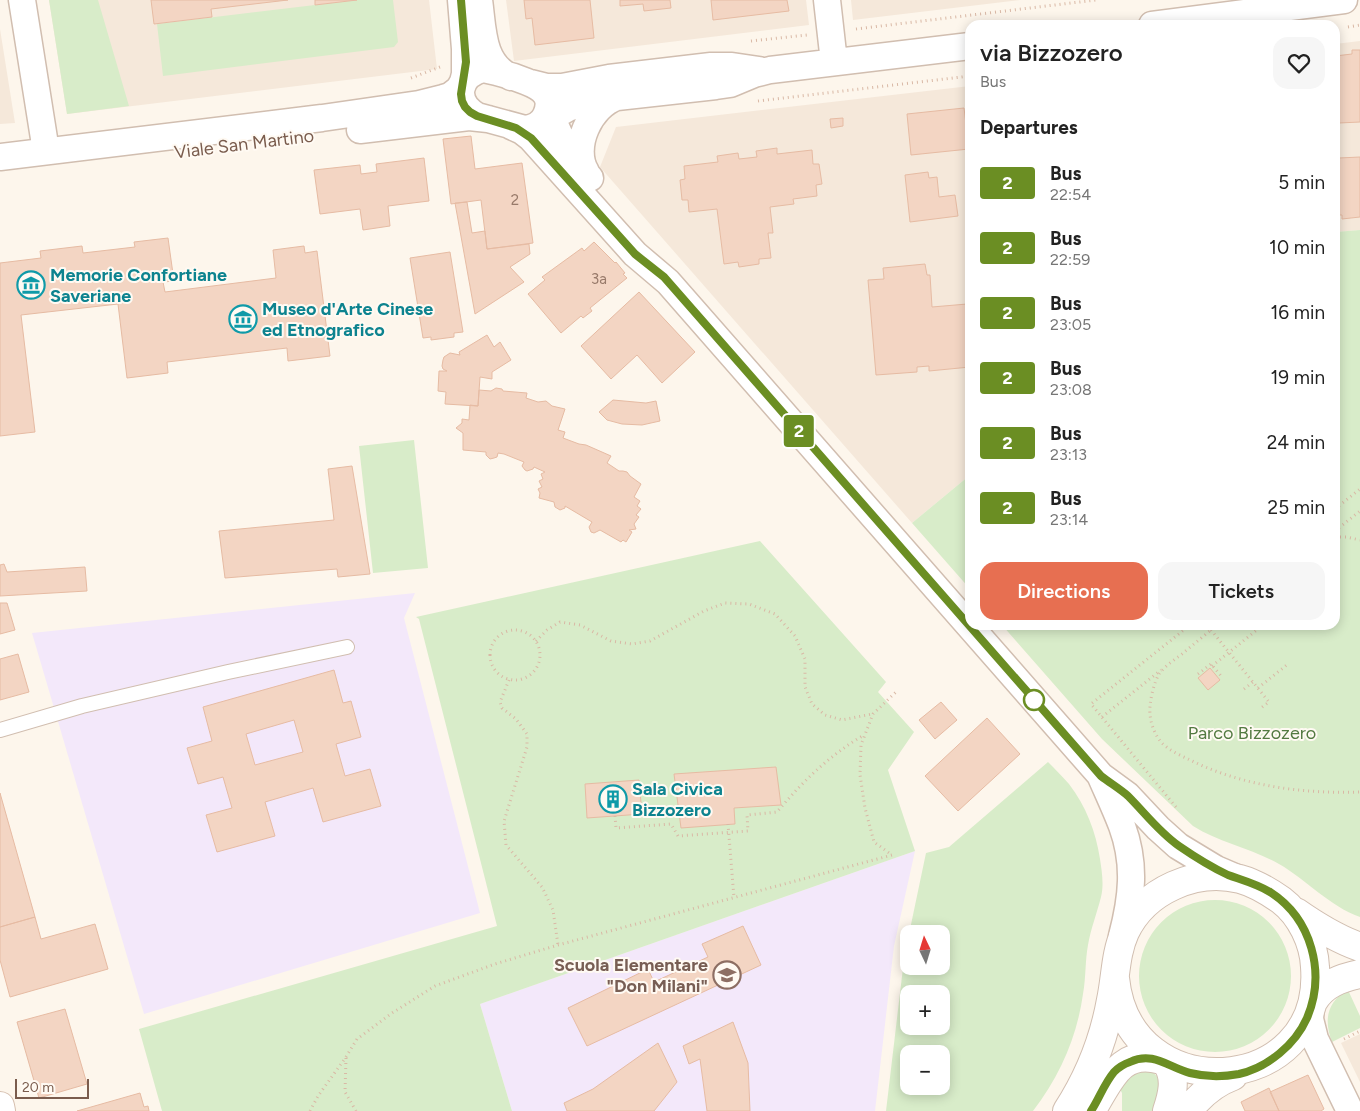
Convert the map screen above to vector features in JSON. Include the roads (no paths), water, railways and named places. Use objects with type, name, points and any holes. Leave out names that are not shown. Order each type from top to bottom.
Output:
[{"type":"street","points":[[22,0],[46,151]]},
{"type":"street","points":[[461,0],[466,62],[461,94],[465,107],[477,116],[522,131],[531,138],[635,254],[668,282],[965,621]]},
{"type":"street","points":[[479,0],[484,39],[488,53],[498,68],[538,86],[544,91],[547,98],[546,116],[566,147],[642,240],[668,282]]},
{"type":"street","points":[[827,0],[834,62]]},
{"type":"street","points":[[1164,18],[1344,0]]},
{"type":"street","points":[[546,116],[582,102],[730,84],[754,74],[770,70],[965,47]]},
{"type":"street","name":"Viale San Martino","points":[[0,157],[322,118],[420,104],[450,96],[459,90],[469,74],[483,70],[547,87],[562,87],[609,78],[711,66],[770,70]]},
{"type":"street","points":[[588,175],[583,167],[580,152],[587,127],[602,105],[621,96]]},
{"type":"street","name":"Viale San Martino","points":[[0,175],[469,117],[525,129],[532,128],[546,116]]},
{"type":"street","points":[[973,630],[1101,776],[1127,795],[1169,839],[1210,866],[1256,884],[1270,892],[1312,924],[1360,948]]},
{"type":"street","points":[[1101,776],[1122,826],[1132,877],[1131,897],[1116,961],[1116,994],[1127,1025],[1136,1038],[1169,1067],[1173,1088],[1167,1111]]},
{"type":"street","points":[[1120,945],[1126,930],[1146,904],[1174,885],[1206,876],[1240,879]]},
{"type":"street","points":[[1284,902],[1300,922],[1311,944],[1315,960],[1316,977],[1310,1018],[1315,1039],[1350,1111]]},
{"type":"street","points":[[1188,1111],[1207,1090],[1218,1083],[1255,1068],[1283,1051],[1304,1025],[1312,1004],[1320,991],[1341,979],[1360,974]]},
{"type":"street","points":[[1067,1111],[1086,1078],[1098,1048],[1108,1016],[1115,978]]},
{"type":"street","points":[[1091,1111],[1110,1077],[1127,1063],[1138,1059],[1150,1058],[1191,1073],[1207,1076],[1240,1074]]},
{"type":"street","points":[[0,1106],[1,1111]]},
{"type":"lane","points":[[0,730],[82,706],[347,647]]},
{"type":"place","name":"Memorie Confortiane Saveriane","points":[[31,285]]},
{"type":"place","name":"Museo d'Arte Cinese ed Etnografico","points":[[243,319]]},
{"type":"place","name":"Sala Civica Bizzozero","points":[[613,799]]},
{"type":"place","name":"Scuola Elementare \"Don Milani\"","points":[[727,975]]},
{"type":"park label","name":"Parco Bizzozero","points":[[1252,733]]}]
